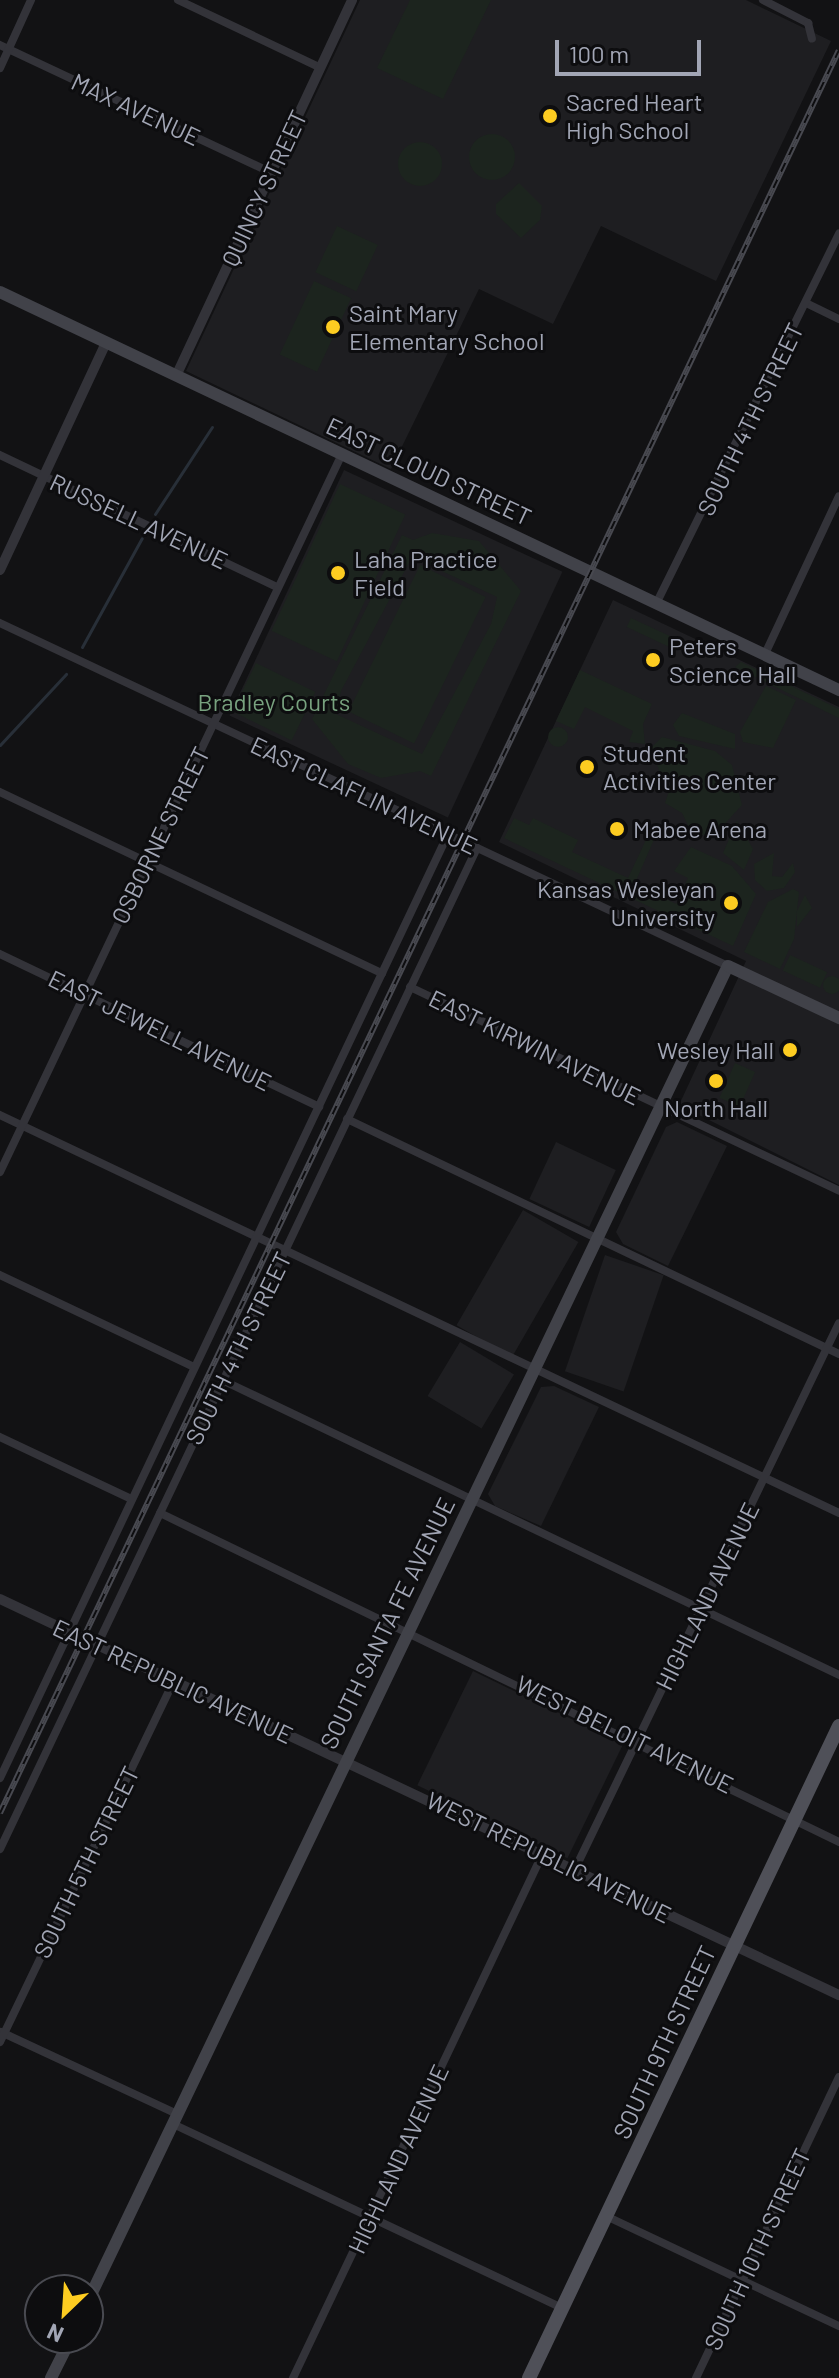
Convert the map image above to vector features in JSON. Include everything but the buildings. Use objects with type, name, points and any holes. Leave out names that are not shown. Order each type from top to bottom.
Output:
[{"type":"main road","name":"EAST CLOUD STREET","points":[[0,292],[839,690]]},
{"type":"main road","points":[[728,966],[839,1018]]},
{"type":"main road","name":"SOUTH SANTA FE AVENUE","points":[[101,2274],[533,1367],[728,966]]},
{"type":"main road","name":"SOUTH 9TH STREET","points":[[529,2378],[839,1726]]},
{"type":"main road","points":[[51,2378],[63,2354]]},
{"type":"street","points":[[0,68],[4,47],[31,0]]},
{"type":"street","points":[[178,0],[321,68]]},
{"type":"street","name":"QUINCY STREET","points":[[176,376],[352,0]]},
{"type":"street","points":[[763,0],[808,23],[812,39]]},
{"type":"street","name":"MAX AVENUE","points":[[4,47],[272,173]]},
{"type":"street","name":"SOUTH 4TH STREET","points":[[657,602],[839,234]]},
{"type":"street","points":[[806,303],[839,319]]},
{"type":"street","points":[[0,570],[106,343]]},
{"type":"street","name":"OSBORNE STREET","points":[[0,1172],[342,454]]},
{"type":"street","name":"RUSSELL AVENUE","points":[[0,455],[277,587]]},
{"type":"street","points":[[765,654],[839,496]]},
{"type":"street","name":"EAST CLAFLIN AVENUE","points":[[0,623],[728,966]]},
{"type":"street","points":[[0,792],[382,973]]},
{"type":"street","name":"SOUTH 4TH STREET","points":[[0,1778],[448,834]]},
{"type":"street","name":"SOUTH 4TH STREET","points":[[0,1849],[477,848]]},
{"type":"street","name":"EAST JEWELL AVENUE","points":[[0,954],[319,1107]]},
{"type":"street","name":"EAST KIRWIN AVENUE","points":[[410,987],[839,1191]]},
{"type":"street","points":[[0,1115],[839,1513]]},
{"type":"street","points":[[347,1119],[839,1354]]},
{"type":"street","points":[[0,1275],[194,1367]]},
{"type":"street","name":"HIGHLAND AVENUE","points":[[575,1869],[839,1323]]},
{"type":"street","points":[[222,1380],[839,1675]]},
{"type":"street","points":[[0,1437],[131,1499]]},
{"type":"street","name":"WEST BELOIT AVENUE","points":[[160,1513],[796,1816],[839,1842]]},
{"type":"street","name":"EAST REPUBLIC AVENUE","points":[[0,1599],[346,1760]]},
{"type":"street","name":"SOUTH 5TH STREET","points":[[1,2036],[173,1682]]},
{"type":"street","name":"WEST REPUBLIC AVENUE","points":[[346,1760],[839,1995]]},
{"type":"street","name":"HIGHLAND AVENUE","points":[[293,2378],[543,1853]]},
{"type":"street","points":[[1,2036],[562,2308]]},
{"type":"street","name":"SOUTH 10TH STREET","points":[[696,2378],[839,2077]]},
{"type":"street","points":[[606,2216],[839,2326]]},
{"type":"shaded area","name":"Sacred Heart High School","points":[[360,0],[746,0],[831,41],[716,281],[601,226],[553,324],[479,289],[391,469],[186,371]]},
{"type":"shaded area","points":[[344,470],[562,572],[448,817],[229,716]]},
{"type":"shaded area","name":"Kansas Wesleyan University","points":[[613,600],[839,707],[839,1185],[679,1105],[746,961],[499,842]]},
{"type":"shaded area","points":[[677,1122],[727,1146],[668,1266],[623,1244],[616,1232],[666,1127]]},
{"type":"shaded area","points":[[556,1142],[616,1170],[589,1227],[529,1199]]},
{"type":"shaded area","points":[[523,1210],[578,1242],[512,1357],[456,1325]]},
{"type":"shaded area","points":[[605,1255],[664,1275],[624,1391],[565,1371]]},
{"type":"shaded area","points":[[460,1342],[514,1374],[482,1428],[428,1396]]},
{"type":"shaded area","points":[[554,1386],[599,1407],[541,1526],[495,1506],[488,1494],[541,1387]]},
{"type":"shaded area","points":[[473,1671],[623,1744],[567,1858],[417,1785]]},
{"type":"green space","points":[[410,0],[491,0],[443,99],[377,68]]},
{"type":"green space","points":[[492,134],[508,141],[515,157],[508,173],[492,180],[476,173],[469,157],[476,141]]},
{"type":"green space","points":[[420,142],[436,148],[442,164],[436,180],[420,186],[404,180],[398,164],[404,148]]},
{"type":"green space","points":[[519,183],[542,206],[540,220],[521,238],[496,214],[496,204]]},
{"type":"green space","points":[[337,226],[378,245],[356,291],[315,272]]},
{"type":"green space","points":[[314,281],[351,298],[317,372],[280,354]]},
{"type":"green space","name":"Laha Practice Field","points":[[340,484],[405,514],[337,661],[272,631]]},
{"type":"green space","points":[[432,533],[479,541],[521,591],[431,776],[420,771],[381,778],[348,764],[312,719],[402,535],[413,540]],"holes":[[[412,557],[497,597],[491,624],[422,754],[336,714],[341,691]]]},
{"type":"green space","points":[[420,565],[486,597],[414,744],[349,712]]},
{"type":"green space","points":[[631,618],[680,641],[676,650],[627,627]]},
{"type":"green space","points":[[741,662],[839,709],[839,718],[735,667]]},
{"type":"green space","name":"Bradley Courts","points":[[256,663],[315,692],[292,740],[232,712]]},
{"type":"green space","points":[[580,670],[652,704],[643,724],[645,744],[629,742],[633,731],[585,707],[574,729],[556,721]]},
{"type":"green space","points":[[766,686],[796,700],[773,748],[743,742],[740,732]]},
{"type":"green space","points":[[682,713],[735,734],[735,749],[679,736],[673,725]]},
{"type":"green space","points":[[554,727],[562,727],[568,737],[562,747],[554,747],[548,741],[548,733]]},
{"type":"green space","points":[[662,737],[715,751],[732,765],[742,805],[719,830],[694,838],[682,813],[665,803],[673,779],[663,781],[651,748]]},
{"type":"green space","points":[[514,818],[529,825],[533,818],[578,840],[572,852],[628,878],[653,825],[659,828],[629,897],[504,838]]},
{"type":"green space","points":[[737,821],[753,849],[744,870],[723,853]]},
{"type":"green space","points":[[691,847],[732,866],[756,894],[733,946],[633,899],[639,886],[676,904],[688,878],[674,871]]},
{"type":"green space","points":[[774,853],[772,876],[782,877],[793,863],[795,872],[784,888],[767,891],[755,880],[754,864]]},
{"type":"green space","points":[[793,889],[799,892],[794,939],[780,969],[744,952],[768,902]]},
{"type":"green space","points":[[805,895],[812,908],[797,927],[797,911]]},
{"type":"green space","points":[[790,955],[827,972],[820,988],[783,970]]},
{"type":"green space","points":[[828,976],[836,976],[841,985],[839,992],[828,994],[823,989],[823,981]]},
{"type":"green space","points":[[735,1063],[755,1072],[740,1107],[720,1098]]},
{"type":"waterway","points":[[155,514],[212,427]]},
{"type":"waterway","points":[[82,647],[142,538]]},
{"type":"waterway","points":[[0,745],[66,674]]},
{"type":"railway","points":[[0,1813],[839,50]]},
{"type":"place","name":"Sacred Heart High School","points":[[550,116]]},
{"type":"place","name":"Saint Mary Elementary School","points":[[333,327]]},
{"type":"place","name":"Laha Practice Field","points":[[338,573]]},
{"type":"place","name":"Peters Science Hall","points":[[653,660]]},
{"type":"place","name":"Student Activities Center","points":[[587,767]]},
{"type":"place","name":"Mabee Arena","points":[[617,829]]},
{"type":"place","name":"Kansas Wesleyan University","points":[[731,903]]},
{"type":"place","name":"Wesley Hall","points":[[790,1050]]},
{"type":"place","name":"North Hall","points":[[716,1081]]}]
